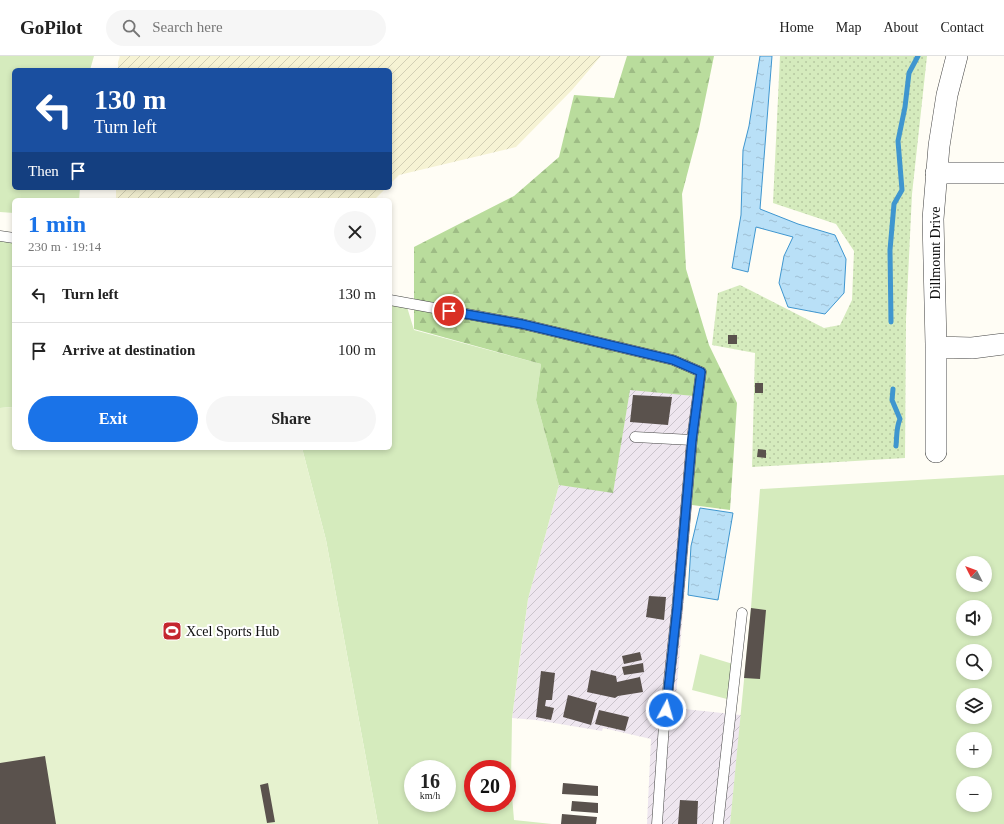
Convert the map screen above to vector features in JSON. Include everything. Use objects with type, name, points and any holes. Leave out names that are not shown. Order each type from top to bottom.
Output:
[{"type":"street","name":"Dillmount Drive","points":[[936,452],[936,347],[933,219],[939,146],[947,95],[957,56]]},
{"type":"street","points":[[936,173],[1004,173]]},
{"type":"street","points":[[936,347],[972,348],[1004,344]]},
{"type":"lane","points":[[0,236],[12,238]]},
{"type":"lane","points":[[392,300],[522,324],[673,360],[701,372],[692,440],[677,609],[664,725],[657,824]]},
{"type":"lane","points":[[635,437],[692,440]]},
{"type":"lane","points":[[718,824],[742,613]]},
{"type":"shaded area","points":[[120,56],[601,56],[572,90],[516,147],[399,175],[392,182],[392,68],[118,68]]},
{"type":"shaded area","points":[[116,190],[384,190],[376,198],[116,198]]},
{"type":"shaded area","points":[[630,389],[694,396],[692,505],[675,708],[741,715],[730,824],[647,824],[651,739],[603,728],[602,731],[536,720],[512,718],[528,599],[559,485],[613,492]]},
{"type":"green space","points":[[0,56],[94,56],[91,68],[12,68],[12,190],[80,190],[79,198],[12,198],[12,213],[0,212]]},
{"type":"green space","points":[[627,56],[714,56],[699,129],[682,194],[686,269],[709,345],[737,403],[730,510],[692,505],[694,396],[630,390],[613,493],[559,485],[536,400],[541,364],[414,329],[414,247],[514,196],[559,157],[574,95],[614,98]]},
{"type":"green space","points":[[780,56],[927,56],[912,194],[906,319],[905,458],[752,467],[755,353],[712,345],[718,293],[740,285],[824,328],[840,325],[852,300],[854,251],[836,224],[773,203]]},
{"type":"green space","points":[[0,241],[12,243],[12,407],[0,408]]},
{"type":"green space","points":[[392,295],[404,297],[414,330],[541,364],[536,400],[559,485],[528,599],[512,718],[511,760],[464,760],[464,812],[513,812],[514,820],[552,824],[378,824],[326,540],[303,450],[392,450]]},
{"type":"green space","name":"Xcel Sports Hub","points":[[12,407],[12,450],[303,450],[326,540],[378,824],[0,824],[0,408]]},
{"type":"green space","points":[[1004,475],[1004,824],[730,824],[751,608],[760,489]]},
{"type":"green space","points":[[700,654],[733,664],[727,699],[692,690]]},
{"type":"water","points":[[760,56],[772,56],[760,209],[798,224],[835,235],[846,259],[844,293],[825,314],[788,307],[779,283],[784,256],[793,237],[756,227],[748,272],[732,268],[741,215],[743,150],[749,126]]},
{"type":"water","points":[[700,508],[733,513],[718,600],[688,595],[691,546]]},
{"type":"building","points":[[728,335],[737,335],[737,344],[728,344]]},
{"type":"building","points":[[755,383],[763,383],[763,393],[755,393]]},
{"type":"building","points":[[633,395],[672,397],[668,425],[630,422]]},
{"type":"building","points":[[758,449],[766,450],[766,458],[757,457]]},
{"type":"building","points":[[649,596],[666,597],[664,620],[646,617]]},
{"type":"building","points":[[751,608],[766,610],[760,679],[744,678]]},
{"type":"building","points":[[640,652],[642,660],[624,664],[622,656]]},
{"type":"building","points":[[643,663],[644,672],[624,675],[622,667]]},
{"type":"building","points":[[591,670],[616,676],[617,682],[640,677],[643,692],[618,696],[615,698],[587,692]]},
{"type":"building","points":[[541,671],[555,673],[552,700],[546,700],[545,706],[554,708],[551,720],[536,717]]},
{"type":"building","points":[[568,695],[597,703],[591,725],[563,717]]},
{"type":"building","points":[[599,710],[629,717],[625,731],[595,724]]},
{"type":"building","points":[[45,756],[56,824],[0,824],[0,763]]},
{"type":"building","points":[[268,783],[275,822],[267,823],[260,785]]},
{"type":"building","points":[[563,783],[598,786],[598,796],[562,794]]},
{"type":"building","points":[[680,800],[698,801],[697,824],[678,824]]},
{"type":"building","points":[[572,801],[598,803],[598,813],[571,811]]},
{"type":"building","points":[[562,814],[597,817],[596,824],[561,824]]},
{"type":"waterway","points":[[891,322],[890,250],[894,204],[902,190],[898,141],[905,107],[909,73],[918,56]]},
{"type":"waterway","points":[[893,389],[892,400],[900,419],[897,429],[896,446]]},
{"type":"place","name":"Xcel Sports Hub","points":[[172,631]]},
{"type":"route","points":[[449,311],[522,324],[673,360],[701,372],[692,440],[677,609],[666,710]]}]
